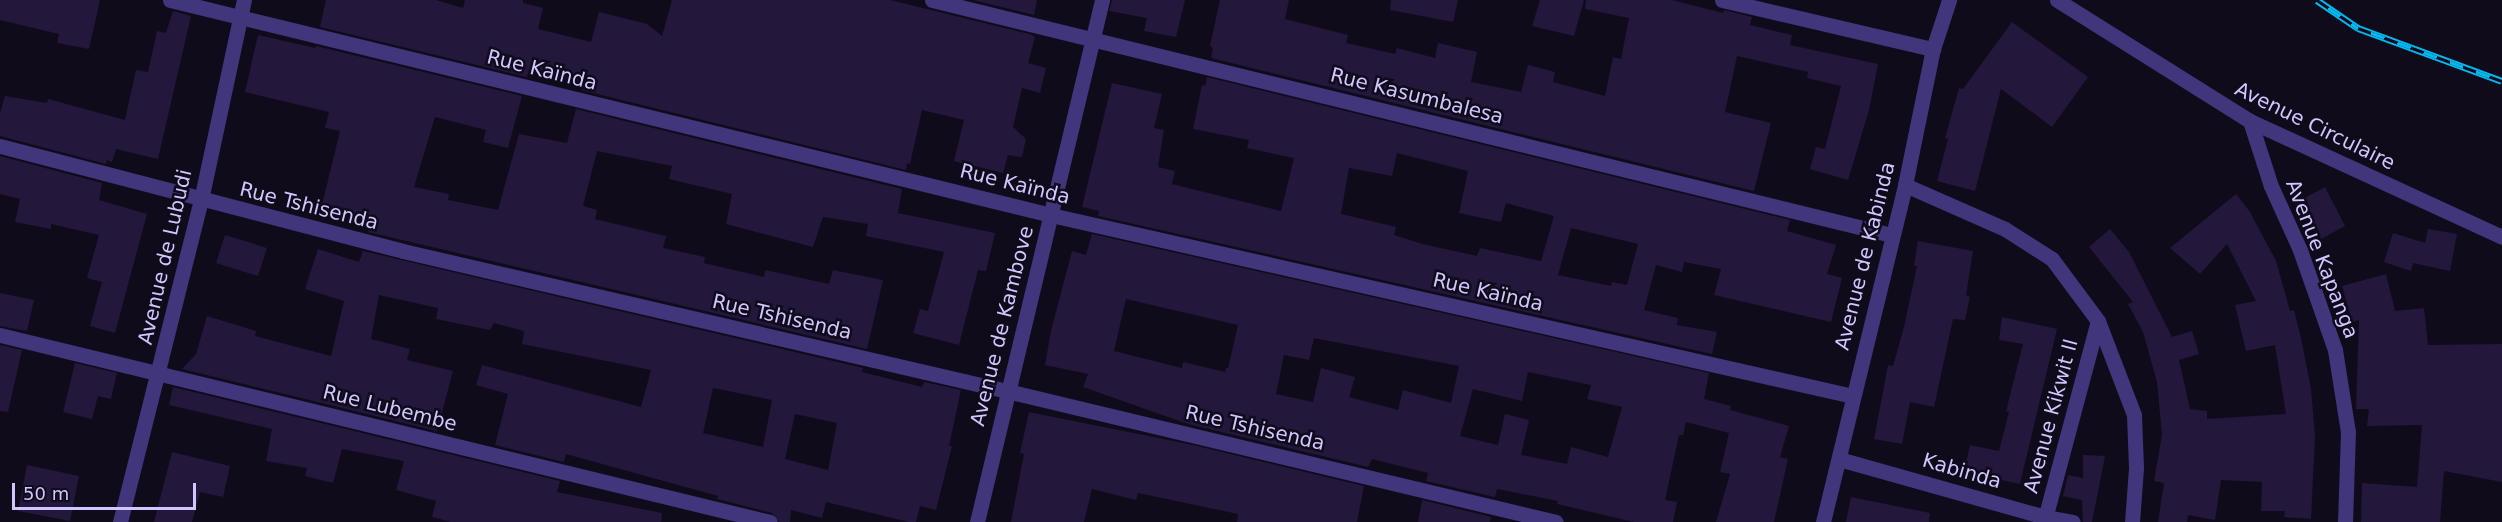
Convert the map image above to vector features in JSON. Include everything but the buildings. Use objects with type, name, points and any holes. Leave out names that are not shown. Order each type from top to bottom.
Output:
[{"type":"street","name":"Rue Kaïnda","points":[[170,0],[1051,215],[1852,396]]},
{"type":"street","name":"Avenue de Lubudi","points":[[120,522],[201,200],[244,0]]},
{"type":"street","name":"Rue Kasumbalesa","points":[[932,0],[1892,235]]},
{"type":"street","name":"Avenue de Kambove","points":[[977,522],[1102,0]]},
{"type":"street","points":[[1722,0],[1933,49]]},
{"type":"street","name":"Avenue de Kabinda","points":[[1823,522],[1905,185],[1933,49],[1949,0]]},
{"type":"street","name":"Avenue Circulaire","points":[[2057,0],[2250,121],[2502,237]]},
{"type":"street","name":"Avenue Kapanga","points":[[2250,121],[2271,186],[2300,250],[2335,350],[2348,432],[2345,522]]},
{"type":"street","name":"Rue Tshisenda","points":[[0,146],[403,251],[1007,391],[1556,522]]},
{"type":"street","points":[[1905,185],[2005,229],[2052,259],[2098,321],[2134,415],[2136,468],[2132,522]]},
{"type":"street","name":"Avenue Kikwit II","points":[[2045,520],[2098,321]]},
{"type":"street","name":"Rue Lubembe","points":[[0,336],[770,522]]},
{"type":"street","name":"Kabinda","points":[[1839,459],[2045,520],[2073,522]]},
{"type":"railway","points":[[2317,0],[2358,28],[2502,81]]}]
